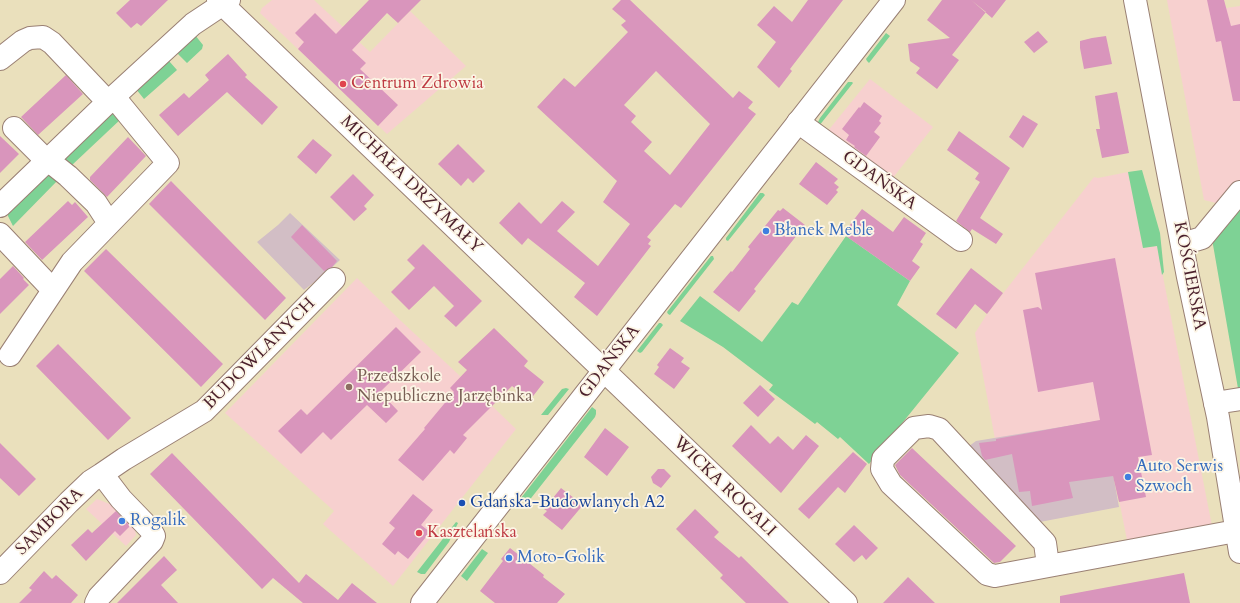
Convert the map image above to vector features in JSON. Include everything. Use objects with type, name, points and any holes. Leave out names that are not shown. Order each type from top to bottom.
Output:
[{"type":"street","name":"GDAŃSKA","points":[[422,603],[894,0]]},
{"type":"street","name":"KOŚCIERSKA","points":[[1135,0],[1188,277],[1215,403],[1240,552]]},
{"type":"street","points":[[0,206],[111,99],[193,24],[223,2]]},
{"type":"street","name":"MICHAŁA DRZYMAŁY","points":[[223,2],[603,371]]},
{"type":"street","points":[[0,59],[23,41],[30,38],[43,37],[52,43],[111,99],[168,163],[72,262],[10,355]]},
{"type":"street","name":"GDAŃSKA","points":[[798,122],[961,240]]},
{"type":"street","points":[[14,128],[39,153],[68,176],[96,203],[109,223]]},
{"type":"street","points":[[1182,244],[1202,238],[1240,192]]},
{"type":"street","points":[[0,234],[53,290]]},
{"type":"street","name":"BUDOWLANYCH","points":[[102,474],[204,410],[334,279]]},
{"type":"street","name":"WICKA ROGALI","points":[[603,371],[846,603]]},
{"type":"street","points":[[1215,403],[1240,399]]},
{"type":"street","points":[[1048,565],[1045,543],[939,429],[929,426],[914,428],[883,459],[882,469],[891,484],[987,574],[995,576],[1236,531]]},
{"type":"street","points":[[96,603],[99,597],[152,541],[154,536],[150,529],[121,499],[102,474]]},
{"type":"street","name":"SAMBORA","points":[[0,572],[69,502],[102,474]]},
{"type":"shaded area","points":[[272,0],[314,0],[370,52],[410,11],[466,66],[387,134],[260,13],[262,8]]},
{"type":"shaded area","points":[[1167,0],[1224,0],[1226,8],[1240,6],[1240,180],[1220,204],[1204,200]]},
{"type":"shaded area","points":[[870,79],[933,127],[892,179],[827,132]]},
{"type":"shaded area","points":[[1128,172],[1143,248],[1157,246],[1212,526],[1127,540],[1103,420],[995,439],[975,333],[987,314],[1094,177],[1098,178]]},
{"type":"shaded area","points":[[290,213],[340,260],[304,290],[257,242]]},
{"type":"shaded area","name":"Przedszkole Niepubliczne Jarzębinka","points":[[357,278],[516,429],[393,586],[323,524],[334,511],[225,413]]},
{"type":"shaded area","points":[[1103,420],[1119,507],[1024,525],[957,455],[976,441]]},
{"type":"shaded area","points":[[97,499],[117,507],[134,526],[136,535],[126,546],[86,509]]},
{"type":"green space","points":[[886,33],[890,36],[869,63],[866,59]]},
{"type":"green space","points":[[195,35],[203,45],[202,49],[187,63],[178,54],[179,50]]},
{"type":"green space","points":[[169,61],[177,70],[144,99],[136,89]]},
{"type":"green space","points":[[848,82],[853,83],[819,126],[818,122],[820,118]]},
{"type":"green space","points":[[114,110],[122,118],[71,166],[66,160],[66,155]]},
{"type":"green space","points":[[1142,170],[1160,233],[1164,272],[1162,275],[1157,246],[1143,248],[1128,172]]},
{"type":"green space","points":[[48,173],[59,179],[13,226],[8,216],[8,211]]},
{"type":"green space","points":[[760,193],[765,195],[728,241],[726,240],[726,238]]},
{"type":"green space","points":[[1240,206],[1240,400],[1212,239]]},
{"type":"green space","points":[[846,236],[910,281],[897,305],[959,353],[869,464],[840,437],[838,439],[817,422],[815,424],[769,390],[773,385],[723,347],[680,321],[700,296],[762,342],[792,302],[798,305]]},
{"type":"green space","points":[[711,256],[713,256],[714,259],[670,315],[668,314],[667,312]]},
{"type":"green space","points":[[659,323],[663,325],[642,352],[640,353],[637,351]]},
{"type":"green space","points":[[562,389],[569,389],[548,415],[541,415]]},
{"type":"green space","points":[[592,407],[596,410],[595,417],[528,502],[521,498]]},
{"type":"green space","points":[[456,522],[458,523],[449,542],[425,574],[417,572]]},
{"type":"green space","points":[[482,549],[488,553],[467,581],[461,576]]},
{"type":"building","points":[[130,0],[168,0],[141,26],[137,23],[131,28],[116,13]]},
{"type":"building","points":[[369,0],[421,0],[398,23],[387,13],[352,50],[366,63],[360,69],[398,105],[378,126],[298,49],[304,42],[295,33],[315,13],[336,34]]},
{"type":"building","points":[[621,0],[630,0],[733,98],[739,91],[753,102],[748,108],[756,114],[681,208],[675,204],[647,237],[651,240],[648,244],[651,246],[597,316],[574,297],[585,283],[528,238],[522,245],[499,223],[519,202],[541,224],[562,201],[575,212],[557,231],[598,266],[630,224],[603,202],[617,181],[537,107],[564,78],[575,87],[628,32],[621,25],[626,21],[612,9]],"holes":[[[656,71],[710,124],[670,175],[644,151],[652,142],[631,122],[636,116],[624,105]]]},
{"type":"building","points":[[808,0],[843,0],[790,69],[792,71],[779,88],[757,67],[776,42],[757,25],[774,6],[792,22]]},
{"type":"building","points":[[942,0],[971,0],[986,12],[952,55],[959,60],[937,89],[916,73],[920,68],[910,61],[908,44],[950,38],[927,20]]},
{"type":"building","points":[[971,0],[1006,0],[992,18]]},
{"type":"building","points":[[1207,0],[1224,0],[1231,26],[1240,24],[1240,101],[1233,101],[1221,41],[1216,42]]},
{"type":"building","points":[[1038,31],[1048,42],[1034,53],[1024,42]]},
{"type":"building","points":[[1106,36],[1112,64],[1084,69],[1080,41]]},
{"type":"building","points":[[228,54],[247,75],[245,77],[278,107],[262,125],[227,92],[178,136],[159,115],[184,93],[189,98],[209,80],[205,75]]},
{"type":"building","points":[[66,75],[83,94],[38,135],[21,117]]},
{"type":"building","points":[[1117,92],[1129,153],[1102,158],[1096,129],[1100,129],[1095,96]]},
{"type":"building","points":[[864,102],[882,116],[879,121],[881,123],[874,132],[880,137],[866,156],[846,140],[849,135],[842,129]]},
{"type":"building","points":[[1023,115],[1038,124],[1023,148],[1009,137]]},
{"type":"building","points":[[959,131],[1010,168],[980,218],[1003,234],[996,244],[972,229],[970,232],[956,221],[980,182],[975,179],[979,173],[947,150]]},
{"type":"building","points":[[0,136],[19,154],[0,173]]},
{"type":"building","points":[[128,137],[146,156],[107,197],[90,180],[90,177]]},
{"type":"building","points":[[313,139],[332,155],[316,174],[297,157]]},
{"type":"building","points":[[458,144],[485,171],[473,183],[468,178],[461,186],[438,164]]},
{"type":"building","points":[[816,162],[838,179],[834,183],[839,187],[836,190],[838,192],[827,205],[799,184]]},
{"type":"building","points":[[353,174],[374,195],[364,206],[367,209],[354,221],[330,197]]},
{"type":"building","points":[[171,181],[286,298],[265,320],[149,204]]},
{"type":"building","points":[[68,201],[72,205],[75,202],[88,217],[42,260],[25,242]]},
{"type":"building","points":[[783,208],[805,225],[754,289],[756,291],[739,312],[713,292],[731,271],[732,272],[750,249],[748,247],[778,210],[780,211]]},
{"type":"building","points":[[862,209],[893,232],[904,217],[926,233],[920,242],[923,244],[912,261],[920,267],[910,281],[843,234]]},
{"type":"building","points":[[302,225],[337,261],[332,267],[324,271],[291,237]]},
{"type":"building","points":[[423,244],[482,301],[456,327],[444,316],[454,306],[434,286],[409,310],[391,292],[415,268],[407,260]]},
{"type":"building","points":[[106,249],[223,364],[201,387],[84,271]]},
{"type":"building","points":[[1115,258],[1152,455],[1138,457],[1146,497],[1119,502],[1113,476],[1069,482],[1073,498],[1032,506],[1030,491],[1019,492],[1012,454],[985,460],[982,456],[979,443],[996,441],[996,439],[1100,420],[1093,382],[1038,392],[1023,310],[1038,307],[1042,310],[1035,273]]},
{"type":"building","points":[[13,266],[29,285],[0,314],[0,279]]},
{"type":"building","points":[[971,268],[1003,293],[987,314],[975,304],[956,329],[936,314]]},
{"type":"building","points":[[396,327],[421,352],[380,392],[398,411],[386,423],[367,405],[331,440],[323,432],[301,454],[278,431],[301,409],[307,415]]},
{"type":"building","points":[[494,328],[528,361],[524,366],[544,382],[530,400],[512,386],[463,435],[467,438],[454,454],[450,450],[423,481],[398,460],[454,392],[450,388],[467,370],[458,362]]},
{"type":"building","points":[[58,344],[131,418],[108,440],[36,366]]},
{"type":"building","points":[[670,348],[684,358],[681,362],[690,368],[674,389],[654,374],[659,367],[657,365]]},
{"type":"building","points":[[760,385],[775,399],[758,417],[743,403]]},
{"type":"building","points":[[751,425],[770,444],[778,436],[793,450],[806,435],[819,446],[781,493],[732,446]]},
{"type":"building","points":[[605,428],[629,447],[607,476],[584,457]]},
{"type":"building","points":[[0,443],[36,479],[19,496],[0,478]]},
{"type":"building","points":[[912,448],[1016,546],[1000,562],[994,563],[900,475],[895,465]]},
{"type":"building","points":[[853,452],[867,464],[845,493],[838,487],[809,519],[798,509]]},
{"type":"building","points":[[172,453],[299,583],[306,574],[338,600],[352,583],[377,603],[303,603],[273,578],[262,589],[150,474]]},
{"type":"building","points":[[658,469],[664,469],[671,476],[661,488],[653,483],[651,477]]},
{"type":"building","points":[[561,488],[583,505],[562,530],[543,515],[547,511],[544,509]]},
{"type":"building","points":[[413,494],[433,510],[421,525],[430,532],[408,559],[398,551],[395,555],[382,544],[395,528],[389,523]]},
{"type":"building","points":[[695,509],[719,532],[714,537],[739,558],[741,556],[789,603],[746,603],[720,578],[723,575],[676,529]]},
{"type":"building","points":[[116,511],[130,526],[120,536],[115,531],[86,561],[71,545],[88,529],[92,533]]},
{"type":"building","points":[[854,525],[878,548],[866,560],[862,555],[854,562],[835,544]]},
{"type":"building","points":[[510,548],[565,594],[557,603],[495,603],[480,591],[503,561],[501,559]]},
{"type":"building","points":[[164,556],[177,570],[161,585],[178,603],[117,603]]},
{"type":"building","points":[[44,571],[52,579],[56,575],[78,595],[71,603],[19,603],[32,590],[29,588]]},
{"type":"building","points":[[1184,573],[1190,603],[1060,603],[1060,596]]},
{"type":"building","points":[[908,577],[935,603],[883,603]]},
{"type":"place","name":"Centrum Zdrowia","points":[[343,84]]},
{"type":"place","name":"Błanek Meble","points":[[766,231]]},
{"type":"place","name":"Przedszkole Niepubliczne Jarzębinka","points":[[349,387]]},
{"type":"place","name":"Auto Serwis Szwoch","points":[[1128,477]]},
{"type":"place","name":"Gdańska-Budowlanych A2","points":[[462,503]]},
{"type":"place","name":"Rogalik","points":[[122,521]]},
{"type":"place","name":"Kasztelańska","points":[[419,533]]},
{"type":"place","name":"Moto-Golik","points":[[509,558]]}]
